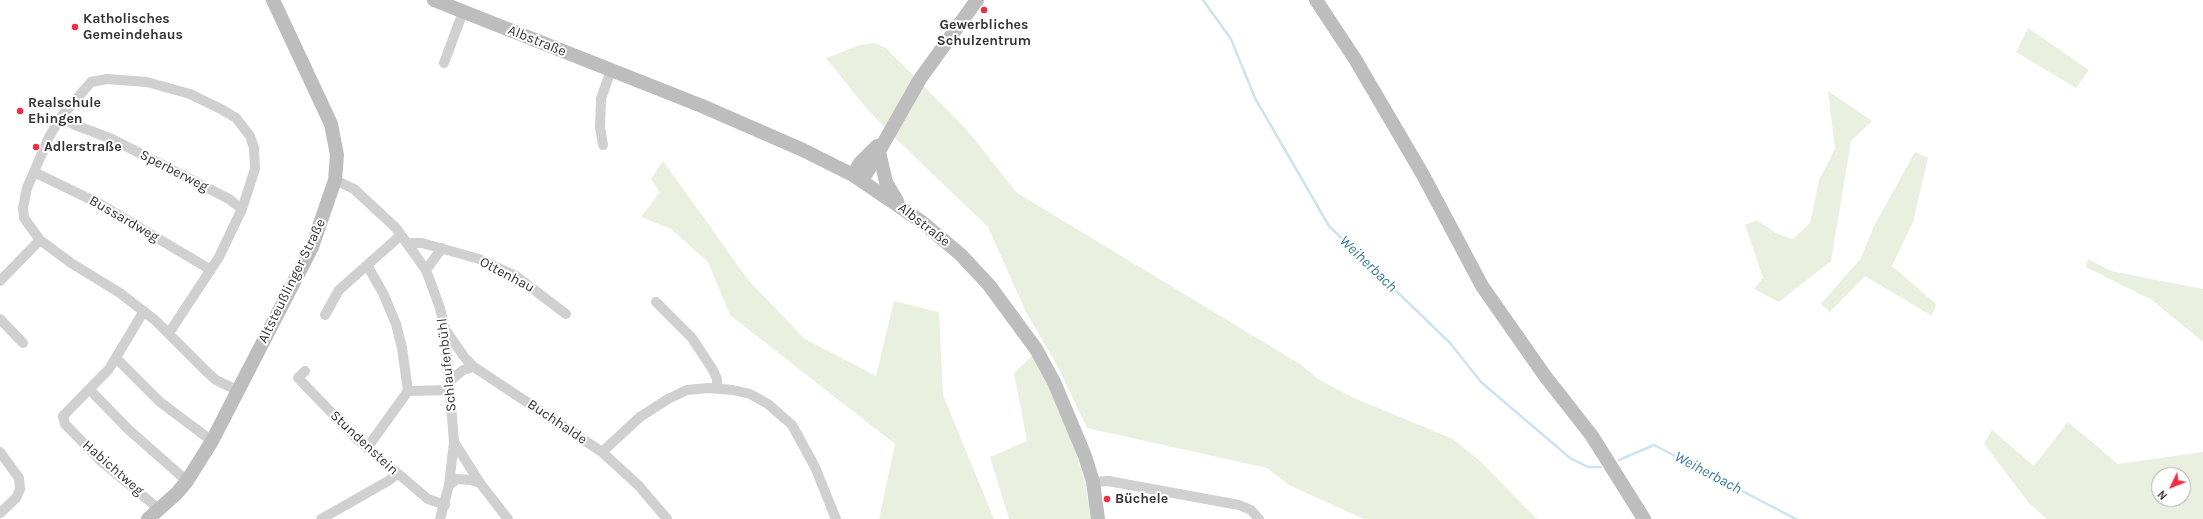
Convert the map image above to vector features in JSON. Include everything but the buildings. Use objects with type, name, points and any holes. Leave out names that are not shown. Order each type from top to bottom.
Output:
[{"type":"street","name":"Altsteußlinger Straße","points":[[148,519],[160,510],[187,481],[212,441],[312,247],[335,180],[337,155],[332,124],[273,0]]},
{"type":"street","name":"Albstraße","points":[[434,0],[760,131],[858,178],[903,207],[961,255],[988,285],[1029,338],[1054,382],[1075,430],[1093,482],[1098,519]]},
{"type":"street","points":[[858,178],[879,152],[920,79],[978,0]]},
{"type":"street","points":[[1316,0],[1355,59],[1424,176],[1482,286],[1545,376],[1592,436],[1644,519]]},
{"type":"street","points":[[444,63],[462,12]]},
{"type":"street","points":[[603,145],[600,127],[601,99],[611,70]]},
{"type":"street","points":[[169,333],[211,270],[242,208],[255,169],[254,148],[244,127],[236,118],[221,108],[190,94],[147,82],[107,79],[91,82],[61,117],[43,148],[27,188],[23,208],[28,225],[40,240],[71,263],[120,293],[144,311],[169,333],[206,372],[216,380],[239,391]]},
{"type":"street","name":"Sperberweg","points":[[61,117],[75,125],[112,139],[229,199],[242,208]]},
{"type":"street","points":[[858,178],[860,163],[890,133]]},
{"type":"street","points":[[879,152],[886,182],[903,207]]},
{"type":"street","name":"Bussardweg","points":[[34,172],[100,204],[211,270]]},
{"type":"street","name":"Schlaufenbühl","points":[[335,180],[354,189],[404,239],[426,270],[436,294],[446,330],[454,442],[449,485],[445,505],[440,519]]},
{"type":"street","points":[[325,316],[339,290],[367,265],[404,239]]},
{"type":"street","name":"Ottenhau","points":[[404,239],[479,259],[516,276],[566,314]]},
{"type":"street","points":[[0,281],[40,240]]},
{"type":"street","points":[[426,270],[442,248]]},
{"type":"street","points":[[367,265],[383,293],[396,324],[403,354],[408,391],[367,448]]},
{"type":"street","points":[[656,302],[692,338],[713,370],[717,379],[717,388]]},
{"type":"street","name":"Habichtweg","points":[[144,311],[108,369],[90,390],[64,416],[65,424],[102,462],[160,510]]},
{"type":"street","points":[[0,319],[23,343]]},
{"type":"street","name":"Buchhalde","points":[[446,330],[465,358],[474,367],[602,452],[639,486],[666,519]]},
{"type":"street","points":[[116,358],[160,402],[212,441]]},
{"type":"street","points":[[408,391],[450,386],[463,370],[474,367]]},
{"type":"street","name":"Stundenstein","points":[[306,371],[298,378],[367,448],[428,499],[445,505]]},
{"type":"street","points":[[602,452],[640,417],[668,399],[687,390],[717,388],[750,394],[768,404],[792,425],[815,467],[836,519]]},
{"type":"street","points":[[90,390],[128,430],[187,481]]},
{"type":"street","points":[[454,442],[480,483],[508,519]]},
{"type":"street","points":[[0,452],[19,478],[20,489],[16,498],[0,513]]},
{"type":"street","points":[[321,519],[388,481],[397,474]]},
{"type":"street","points":[[449,485],[457,479],[471,480],[480,483]]},
{"type":"street","points":[[1093,482],[1108,481],[1239,504],[1251,510],[1259,519]]},
{"type":"green space","points":[[2028,28],[2089,70],[2076,88],[2016,52]]},
{"type":"green space","points":[[875,43],[886,48],[967,130],[1017,193],[1300,364],[1318,379],[1354,398],[1453,439],[1481,462],[1537,519],[1364,519],[1289,485],[1267,468],[1087,428],[1059,369],[1025,310],[988,227],[890,133],[867,109],[826,58],[860,45]]},
{"type":"green space","points":[[1828,91],[1872,121],[1851,141],[1831,261],[1779,302],[1754,289],[1763,278],[1745,225],[1757,220],[1775,233],[1793,239],[1810,223],[1819,180],[1835,149]]},
{"type":"green space","points":[[1915,152],[1928,158],[1913,222],[1892,266],[1936,304],[1932,316],[1865,276],[1830,312],[1821,304],[1861,258],[1874,226]]},
{"type":"green space","points":[[663,161],[749,281],[805,339],[876,376],[894,301],[939,312],[943,395],[994,519],[879,519],[895,444],[730,315],[708,262],[671,229],[641,217],[660,192],[651,179]]},
{"type":"green space","points":[[2088,259],[2111,271],[2203,289],[2203,342],[2152,300],[2086,267]]},
{"type":"green space","points":[[1034,354],[1069,431],[1085,482],[1091,519],[1009,519],[990,457],[1027,441],[1014,373]]},
{"type":"green space","points":[[2068,422],[2118,464],[2203,452],[2203,519],[2047,519],[2029,503],[1984,444],[1992,430],[2034,466]]},
{"type":"waterway","name":"Weiherbach","points":[[1203,0],[1231,39],[1255,98],[1329,226],[1450,343],[1481,382],[1570,458],[1588,467],[1601,467]]},
{"type":"waterway","name":"Weiherbach","points":[[1619,460],[1654,445],[1796,519]]},
{"type":"place","name":"Gewerbliches Schulzentrum","points":[[984,10]]},
{"type":"place","name":"Katholisches Gemeindehaus","points":[[75,27]]},
{"type":"place","name":"Realschule Ehingen","points":[[20,111]]},
{"type":"place","name":"Adlerstraße","points":[[36,147]]},
{"type":"place","name":"Büchele","points":[[1107,499]]}]
